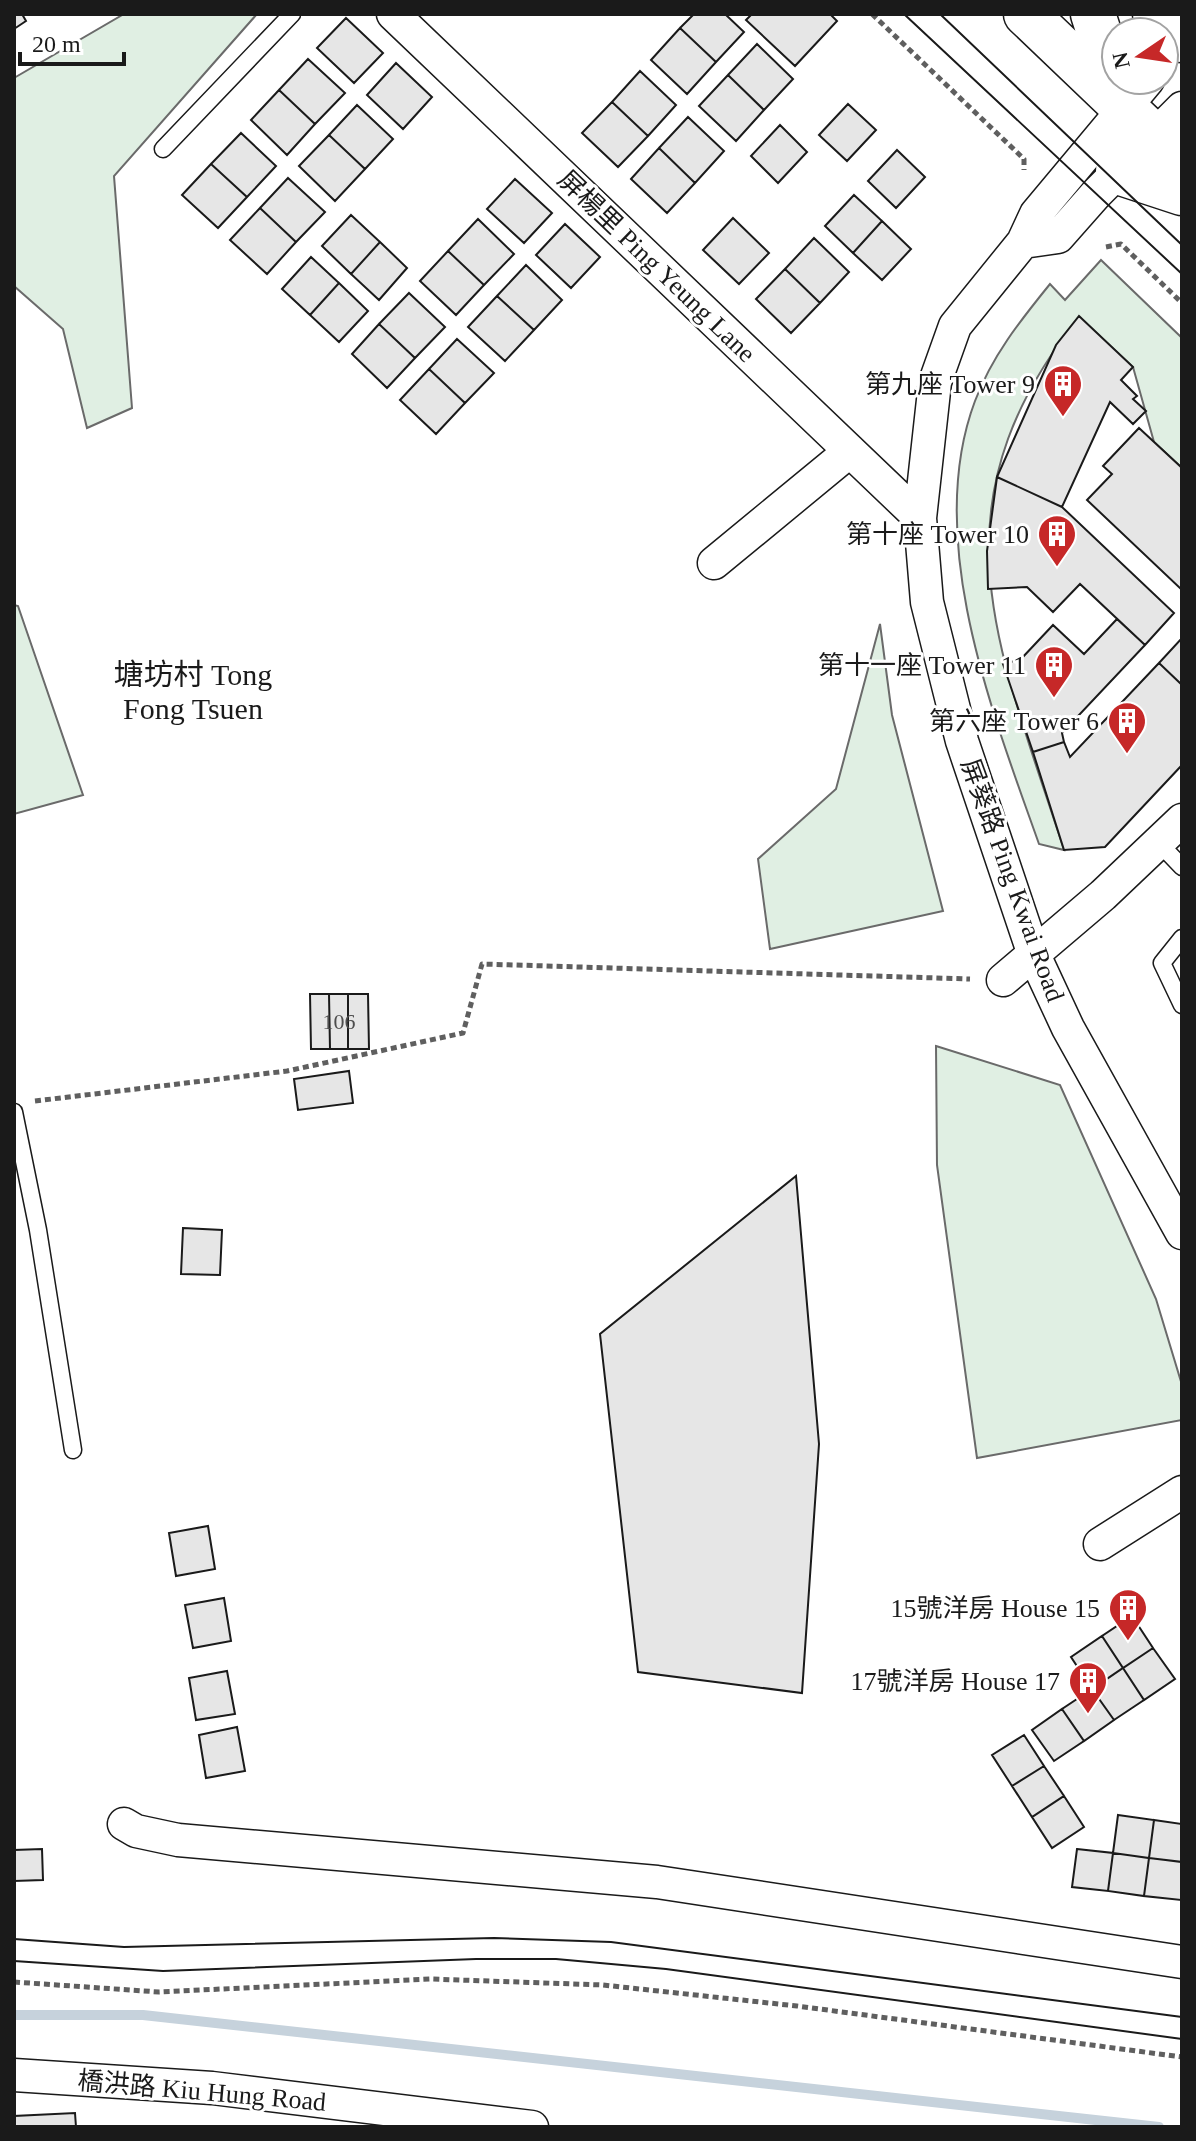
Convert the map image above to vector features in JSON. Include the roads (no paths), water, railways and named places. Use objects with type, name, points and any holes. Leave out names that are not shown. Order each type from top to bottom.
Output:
[{"type":"main road","points":[[1026,14],[1100,67]]},
{"type":"main road","points":[[1155,14],[1182,43]]},
{"type":"main road","points":[[1135,96],[1118,172],[1182,193]]},
{"type":"main road","points":[[1139,96],[1172,136]]},
{"type":"street","name":"屏楊里 Ping Yeung Lane","points":[[393,14],[920,518]]},
{"type":"street","name":"屏葵路 Ping Kwai Road","points":[[1134,96],[1036,214],[1023,242],[955,326],[935,382],[920,518],[927,602],[962,741],[1034,955],[1068,1028],[1182,1233]]},
{"type":"street","points":[[1023,242],[1058,237],[1118,172],[1172,136]]},
{"type":"street","points":[[714,563],[850,451]]},
{"type":"street","points":[[1003,980],[1182,820]]},
{"type":"street","points":[[1100,1544],[1182,1492]]},
{"type":"street","points":[[124,1824],[136,1831],[178,1840],[657,1882],[1182,1962]]},
{"type":"street","name":"橋洪路 Kiu Hung Road","points":[[14,2075],[212,2088],[532,2127]]},
{"type":"lane","points":[[163,149],[292,14]]},
{"type":"lane","points":[[1159,843],[1182,867]]},
{"type":"lane","points":[[1182,938],[1162,963],[1182,1005]]},
{"type":"lane","points":[[14,1112],[20,1172],[73,1450]]},
{"type":"waterway","points":[[14,2015],[143,2015],[1159,2127]]},
{"type":"tram line","points":[[904,14],[1182,274]]},
{"type":"tram line","points":[[940,14],[1182,245]]},
{"type":"tram line","points":[[14,1939],[124,1947],[494,1938],[611,1942],[1182,2017]]},
{"type":"tram line","points":[[14,1961],[163,1971],[476,1959],[556,1959],[666,1969],[1182,2039]]},
{"type":"place","name":"第九座 Tower 9","points":[[1063,418]]},
{"type":"place","name":"第十座 Tower 10","points":[[1057,568]]},
{"type":"place","name":"第十一座 Tower 11","points":[[1054,699]]},
{"type":"place","name":"第六座 Tower 6","points":[[1127,755]]},
{"type":"place","name":"15號洋房 House 15","points":[[1128,1642]]},
{"type":"place","name":"17號洋房 House 17","points":[[1088,1715]]},
{"type":"district","name":"塘坊村 Tong Fong Tsuen","points":[[193,692]]}]
